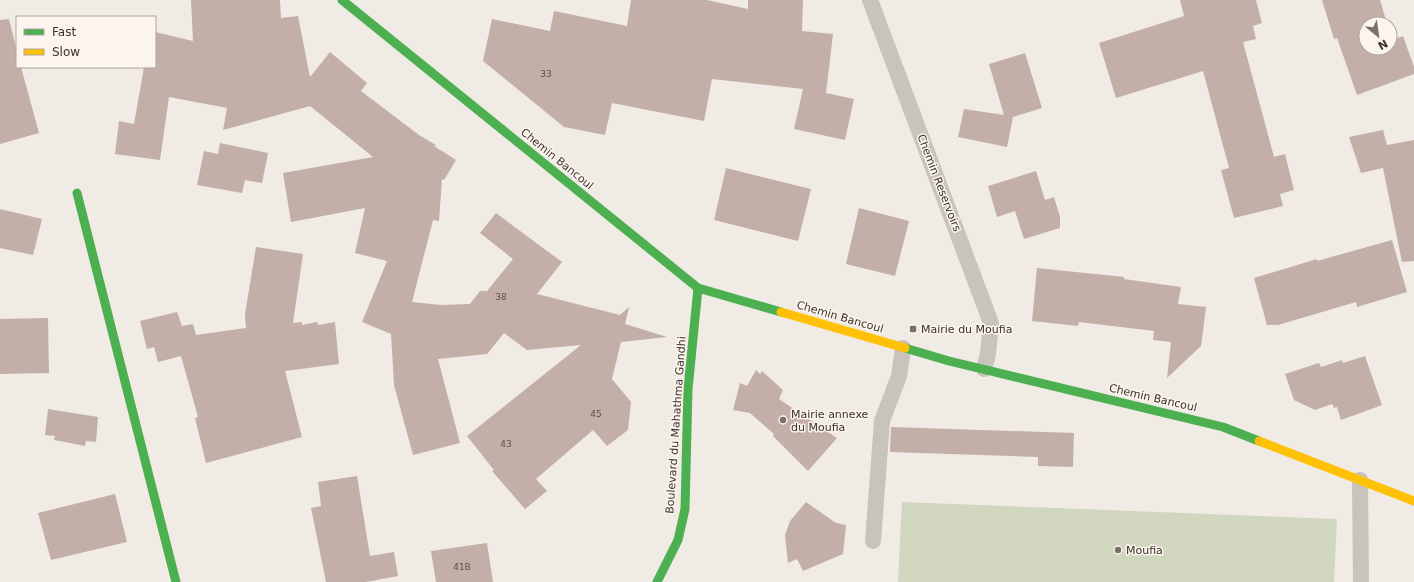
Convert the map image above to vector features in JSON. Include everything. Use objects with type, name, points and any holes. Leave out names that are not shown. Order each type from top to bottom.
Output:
[{"type":"main road","name":"Chemin Bancoul","points":[[342,0],[698,288],[949,361],[1223,427],[1414,501]]},
{"type":"main road","points":[[77,193],[176,582]]},
{"type":"main road","name":"Boulevard du Mahathma Gandhi","points":[[657,582],[678,540],[685,509],[688,389],[698,288]]},
{"type":"lane","name":"Chemin Reservoirs","points":[[870,0],[991,323],[988,354],[984,369]]},
{"type":"lane","points":[[874,541],[882,421],[899,376],[903,348]]},
{"type":"lane","points":[[1360,480],[1361,582]]},
{"type":"green space","name":"Moufia","points":[[902,502],[1337,519],[1334,582],[898,582]]},
{"type":"building","points":[[191,0],[280,0],[281,18],[298,16],[310,77],[330,52],[367,83],[361,91],[419,135],[436,145],[434,146],[456,160],[444,180],[442,179],[439,221],[433,220],[412,302],[441,305],[470,304],[480,291],[487,291],[513,259],[480,233],[496,213],[562,262],[537,294],[620,315],[629,307],[625,324],[667,337],[621,342],[612,379],[631,402],[628,430],[607,446],[593,430],[536,479],[547,491],[525,509],[492,471],[494,470],[467,436],[581,345],[527,350],[504,333],[487,354],[438,359],[460,443],[413,455],[394,385],[391,334],[362,322],[387,261],[355,253],[365,208],[291,222],[283,173],[373,157],[310,106],[223,130],[227,108],[169,97],[160,160],[115,154],[119,121],[134,124],[144,68],[156,68],[156,32],[193,41]]},
{"type":"building","points":[[631,0],[707,0],[748,9],[748,0],[803,0],[802,31],[833,34],[826,93],[854,99],[845,140],[794,129],[803,89],[712,79],[704,121],[612,103],[605,135],[564,127],[483,61],[492,19],[550,31],[554,11],[627,26]]},
{"type":"building","points":[[1180,0],[1256,0],[1262,23],[1253,26],[1256,39],[1243,42],[1274,157],[1285,154],[1294,190],[1280,194],[1283,206],[1234,218],[1221,170],[1229,168],[1203,71],[1116,98],[1099,43],[1184,16]]},
{"type":"building","points":[[1322,0],[1380,0],[1385,16],[1358,16],[1358,56],[1398,56],[1398,38],[1403,36],[1414,67],[1414,74],[1357,95],[1337,38],[1334,39]]},
{"type":"building","points":[[9,19],[16,47],[16,68],[21,68],[39,133],[0,144],[0,20]]},
{"type":"building","points":[[1025,53],[1042,108],[1013,117],[1007,147],[958,137],[964,109],[1004,115],[989,64]]},
{"type":"building","points":[[1383,130],[1387,145],[1414,140],[1414,261],[1402,262],[1383,168],[1361,173],[1349,137]]},
{"type":"building","points":[[220,143],[268,153],[262,183],[245,180],[242,193],[197,185],[204,151],[218,154]]},
{"type":"building","points":[[726,168],[811,189],[798,241],[714,220]]},
{"type":"building","points":[[1036,171],[1045,200],[1054,197],[1060,217],[1060,228],[1024,239],[1015,211],[997,217],[988,186]]},
{"type":"building","points":[[859,208],[909,221],[895,276],[846,264]]},
{"type":"building","points":[[0,209],[42,219],[33,255],[0,248]]},
{"type":"building","points":[[1392,240],[1407,292],[1357,307],[1356,302],[1278,325],[1267,325],[1254,278],[1317,259],[1317,261]]},
{"type":"building","points":[[256,247],[303,254],[293,323],[302,322],[302,325],[317,322],[318,325],[335,322],[339,364],[285,371],[302,437],[206,463],[195,418],[198,417],[181,356],[158,362],[154,347],[147,349],[140,321],[177,312],[182,326],[193,324],[196,335],[246,328],[245,314]]},
{"type":"building","points":[[1037,268],[1124,277],[1124,279],[1181,287],[1178,304],[1206,307],[1201,346],[1167,378],[1171,342],[1153,340],[1154,331],[1079,322],[1078,326],[1032,321]]},
{"type":"building","points":[[48,318],[49,373],[0,374],[0,319]]},
{"type":"building","points":[[1365,356],[1382,405],[1341,420],[1337,407],[1334,408],[1332,404],[1315,410],[1294,400],[1285,374],[1319,363],[1321,367],[1342,360],[1343,363]]},
{"type":"building","points":[[756,370],[760,374],[762,371],[783,390],[779,399],[837,438],[808,471],[773,436],[774,434],[750,413],[733,410],[740,383],[747,386]]},
{"type":"building","points":[[48,409],[98,417],[96,442],[86,441],[85,446],[54,440],[55,436],[45,435]]},
{"type":"building","points":[[891,427],[1074,433],[1073,467],[1038,466],[1038,457],[890,452]]},
{"type":"building","points":[[357,476],[370,556],[394,552],[398,576],[366,582],[326,582],[311,508],[321,506],[318,482]]},
{"type":"building","points":[[115,494],[127,542],[51,560],[38,513]]},
{"type":"building","points":[[806,502],[836,523],[846,525],[843,554],[803,571],[797,559],[788,563],[785,535],[790,521]]},
{"type":"building","points":[[487,543],[493,582],[436,582],[431,551]]},
{"type":"traffic: fast","points":[[342,0],[698,288],[781,312]]},
{"type":"traffic: fast","points":[[77,193],[176,582]]},
{"type":"traffic: fast","points":[[657,582],[678,540],[685,509],[688,389],[698,288]]},
{"type":"traffic: fast","points":[[905,348],[949,361],[1223,427],[1259,441]]},
{"type":"traffic: slow","points":[[781,312],[905,348]]},
{"type":"traffic: slow","points":[[1259,441],[1414,501]]},
{"type":"place","name":"Mairie du Moufia","points":[[913,329]]},
{"type":"place","name":"Mairie annexe du Moufia","points":[[783,420]]},
{"type":"place","name":"Moufia","points":[[1118,550]]}]
